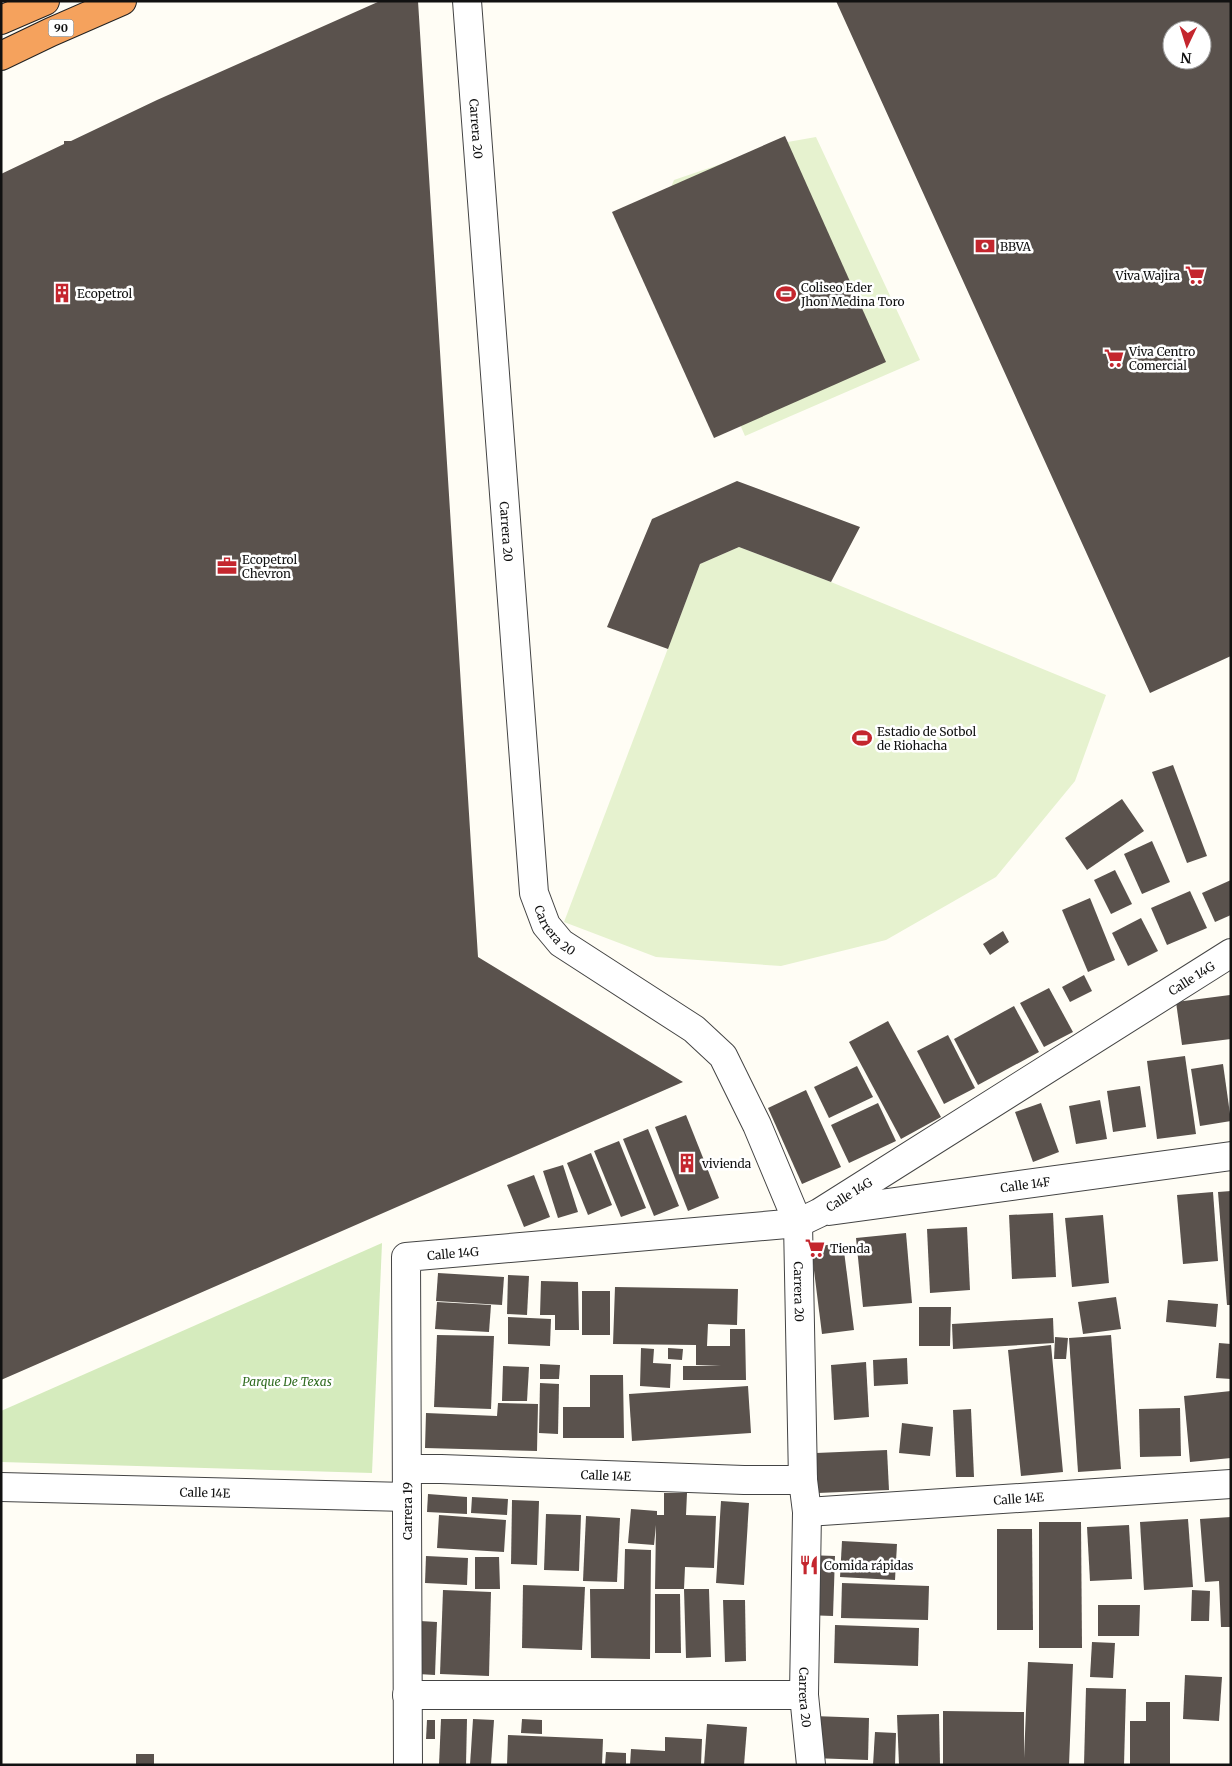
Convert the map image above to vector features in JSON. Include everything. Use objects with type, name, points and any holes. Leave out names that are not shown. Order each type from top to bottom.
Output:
[{"type":"highway","name":"90","points":[[1,56],[122,1]]},
{"type":"highway","name":"90","points":[[1,20],[42,2]]},
{"type":"street","name":"Carrera 20","points":[[467,1],[534,893],[546,925],[561,943],[694,1029],[723,1056],[757,1125],[809,1218],[803,1480],[807,1512],[804,1695],[812,1765]]},
{"type":"street","name":"Calle 14G","points":[[406,1257],[809,1218],[1231,953]]},
{"type":"street","name":"Calle 14F","points":[[809,1218],[1231,1156]]},
{"type":"street","name":"Carrera 19","points":[[406,1257],[408,1765]]},
{"type":"street","name":"Calle 14E","points":[[408,1469],[744,1480],[803,1480]]},
{"type":"street","name":"Calle 14E","points":[[807,1512],[1231,1484]]},
{"type":"street","name":"Calle 14E","points":[[1,1487],[407,1497]]},
{"type":"street","points":[[407,1695],[804,1695]]},
{"type":"green space","name":"Coliseo Eder Jhon Medina Toro","points":[[816,137],[920,360],[745,436],[654,228],[674,180],[782,143]]},
{"type":"green space","name":"Estadio de Sotbol de Riohacha","points":[[739,547],[831,582],[1106,695],[1075,781],[996,877],[886,940],[781,966],[656,957],[564,922],[700,564]]},
{"type":"green space","name":"Parque De Texas","points":[[382,1243],[372,1473],[1,1462],[1,1411]]},
{"type":"building","name":"Ecopetrol Chevron","points":[[380,1],[418,1],[478,957],[683,1082],[1,1380],[1,174],[64,144],[64,141],[71,141],[157,100]]},
{"type":"building","name":"Viva Centro Comercial","points":[[836,1],[1231,1],[1231,656],[1150,693]]},
{"type":"building","name":"Coliseo Eder Jhon Medina Toro","points":[[785,136],[886,362],[714,438],[612,212]]},
{"type":"building","points":[[737,481],[860,527],[831,582],[739,547],[700,564],[668,649],[607,627],[652,519]]},
{"type":"building","points":[[1173,765],[1207,856],[1187,863],[1152,772]]},
{"type":"building","points":[[1122,799],[1144,831],[1087,870],[1065,838]]},
{"type":"building","points":[[1152,841],[1170,882],[1142,894],[1124,854]]},
{"type":"building","points":[[1115,870],[1132,904],[1111,914],[1094,880]]},
{"type":"building","points":[[1231,880],[1231,915],[1215,922],[1202,893]]},
{"type":"building","points":[[1190,891],[1207,928],[1167,945],[1151,908]]},
{"type":"building","points":[[1090,898],[1115,960],[1088,972],[1062,910]]},
{"type":"building","points":[[1141,918],[1158,951],[1128,966],[1112,933]]},
{"type":"building","points":[[1003,931],[1009,942],[990,955],[983,944]]},
{"type":"building","points":[[1084,975],[1092,991],[1070,1002],[1062,987]]},
{"type":"building","points":[[1049,988],[1073,1032],[1044,1047],[1020,1003]]},
{"type":"building","points":[[1230,995],[1231,1039],[1182,1045],[1176,1002]]},
{"type":"building","points":[[1014,1006],[1039,1052],[978,1085],[954,1039]]},
{"type":"building","points":[[888,1021],[941,1117],[901,1139],[849,1042]]},
{"type":"building","points":[[948,1035],[975,1088],[944,1104],[917,1051]]},
{"type":"building","points":[[1185,1056],[1196,1134],[1157,1139],[1147,1061]]},
{"type":"building","points":[[1223,1064],[1231,1121],[1200,1126],[1191,1069]]},
{"type":"building","points":[[857,1066],[873,1097],[829,1118],[814,1087]]},
{"type":"building","points":[[1140,1086],[1146,1127],[1113,1132],[1107,1091]]},
{"type":"building","points":[[806,1090],[841,1167],[802,1184],[768,1108]]},
{"type":"building","points":[[1100,1100],[1107,1139],[1076,1144],[1069,1106]]},
{"type":"building","points":[[878,1103],[896,1141],[849,1163],[831,1125]]},
{"type":"building","points":[[1041,1103],[1059,1152],[1033,1162],[1015,1112]]},
{"type":"building","name":"vivienda","points":[[686,1115],[719,1198],[688,1211],[655,1127]]},
{"type":"building","points":[[648,1129],[679,1206],[654,1216],[623,1139]]},
{"type":"building","points":[[619,1141],[646,1208],[621,1217],[594,1151]]},
{"type":"building","points":[[591,1153],[612,1205],[588,1215],[567,1163]]},
{"type":"building","points":[[563,1165],[578,1212],[558,1218],[543,1171]]},
{"type":"building","points":[[534,1175],[550,1217],[524,1227],[507,1185]]},
{"type":"building","points":[[1231,1191],[1231,1305],[1227,1305],[1218,1192]]},
{"type":"building","points":[[1213,1192],[1218,1261],[1183,1264],[1177,1195]]},
{"type":"building","points":[[1053,1213],[1056,1277],[1012,1279],[1009,1215]]},
{"type":"building","points":[[1103,1215],[1109,1283],[1072,1287],[1065,1218]]},
{"type":"building","points":[[967,1227],[970,1290],[930,1293],[927,1229]]},
{"type":"building","points":[[906,1233],[912,1303],[863,1307],[856,1238]]},
{"type":"building","points":[[843,1243],[854,1330],[822,1334],[811,1247]]},
{"type":"building","points":[[438,1273],[504,1277],[502,1305],[436,1301]]},
{"type":"building","points":[[508,1275],[529,1276],[527,1315],[507,1314]]},
{"type":"building","points":[[541,1281],[578,1282],[579,1330],[555,1330],[555,1315],[540,1315]]},
{"type":"building","points":[[615,1287],[738,1289],[737,1325],[708,1324],[707,1346],[730,1346],[730,1329],[745,1329],[746,1380],[683,1380],[683,1366],[721,1366],[696,1365],[696,1345],[613,1344]]},
{"type":"building","points":[[582,1291],[610,1291],[610,1335],[582,1335]]},
{"type":"building","points":[[1116,1297],[1121,1329],[1083,1334],[1078,1302]]},
{"type":"building","points":[[1168,1300],[1218,1304],[1216,1327],[1166,1322]]},
{"type":"building","points":[[437,1302],[491,1305],[489,1332],[435,1329]]},
{"type":"building","points":[[919,1307],[951,1307],[950,1346],[919,1346]]},
{"type":"building","points":[[508,1317],[551,1319],[550,1346],[508,1344]]},
{"type":"building","points":[[1053,1318],[1054,1343],[953,1349],[952,1324]]},
{"type":"building","points":[[437,1335],[494,1336],[491,1409],[434,1407]]},
{"type":"building","points":[[1111,1335],[1121,1469],[1078,1472],[1069,1338]]},
{"type":"building","points":[[1055,1337],[1068,1338],[1066,1359],[1054,1359]]},
{"type":"building","points":[[1219,1343],[1231,1344],[1231,1379],[1216,1378]]},
{"type":"building","points":[[1051,1345],[1063,1472],[1021,1476],[1008,1350]]},
{"type":"building","points":[[641,1348],[654,1349],[653,1363],[671,1364],[670,1388],[640,1386]]},
{"type":"building","points":[[668,1348],[683,1349],[682,1360],[668,1359]]},
{"type":"building","points":[[907,1358],[908,1384],[874,1386],[873,1360]]},
{"type":"building","points":[[866,1362],[869,1417],[834,1420],[831,1365]]},
{"type":"building","points":[[540,1364],[560,1365],[559,1379],[540,1379]]},
{"type":"building","points":[[503,1366],[529,1367],[527,1401],[502,1401]]},
{"type":"building","points":[[590,1375],[623,1375],[624,1438],[563,1438],[563,1407],[590,1407]]},
{"type":"building","points":[[540,1383],[559,1384],[558,1434],[539,1433]]},
{"type":"building","points":[[748,1386],[751,1433],[632,1441],[629,1394]]},
{"type":"building","points":[[1231,1391],[1231,1458],[1190,1462],[1184,1396]]},
{"type":"building","points":[[498,1403],[538,1404],[537,1451],[425,1448],[426,1413],[497,1416]]},
{"type":"building","points":[[1180,1408],[1181,1456],[1140,1457],[1139,1409]]},
{"type":"building","points":[[971,1409],[974,1477],[956,1477],[953,1410]]},
{"type":"building","points":[[902,1423],[933,1427],[930,1456],[899,1453]]},
{"type":"building","points":[[887,1450],[889,1490],[818,1493],[816,1453]]},
{"type":"building","points":[[664,1493],[687,1493],[686,1515],[716,1516],[714,1568],[685,1567],[684,1589],[655,1589],[656,1525],[654,1545],[628,1543],[631,1509],[657,1511],[657,1515],[664,1515]]},
{"type":"building","points":[[428,1494],[467,1497],[467,1514],[427,1512]]},
{"type":"building","points":[[472,1497],[508,1499],[507,1515],[471,1513]]},
{"type":"building","points":[[512,1500],[539,1501],[537,1565],[511,1564]]},
{"type":"building","points":[[721,1501],[749,1503],[744,1585],[716,1583]]},
{"type":"building","points":[[546,1514],[581,1515],[579,1571],[544,1570]]},
{"type":"building","points":[[439,1515],[506,1520],[504,1552],[437,1548]]},
{"type":"building","points":[[586,1516],[620,1518],[617,1582],[583,1581]]},
{"type":"building","points":[[1231,1517],[1231,1627],[1221,1627],[1219,1581],[1205,1582],[1200,1519]]},
{"type":"building","points":[[1188,1519],[1193,1587],[1144,1590],[1140,1522]]},
{"type":"building","points":[[1039,1522],[1081,1522],[1082,1648],[1039,1648]]},
{"type":"building","points":[[1129,1525],[1132,1579],[1090,1581],[1087,1527]]},
{"type":"building","points":[[997,1529],[1032,1529],[1033,1630],[997,1630]]},
{"type":"building","points":[[842,1541],[897,1544],[895,1580],[840,1577]]},
{"type":"building","points":[[625,1549],[651,1550],[650,1659],[591,1658],[590,1589],[624,1589]]},
{"type":"building","points":[[807,1555],[835,1556],[833,1616],[805,1615]]},
{"type":"building","points":[[426,1556],[468,1558],[467,1585],[425,1583]]},
{"type":"building","points":[[475,1557],[499,1557],[500,1589],[475,1589]]},
{"type":"building","points":[[842,1583],[929,1586],[928,1620],[841,1618]]},
{"type":"building","points":[[523,1585],[585,1587],[582,1650],[522,1648]]},
{"type":"building","points":[[684,1589],[709,1589],[711,1657],[686,1658]]},
{"type":"building","points":[[443,1590],[491,1592],[489,1676],[440,1674]]},
{"type":"building","points":[[1192,1590],[1210,1591],[1209,1621],[1191,1621]]},
{"type":"building","points":[[655,1594],[680,1594],[681,1653],[655,1653]]},
{"type":"building","points":[[723,1600],[745,1600],[746,1661],[725,1662]]},
{"type":"building","points":[[1098,1605],[1140,1605],[1139,1636],[1098,1636]]},
{"type":"building","points":[[420,1621],[437,1622],[435,1675],[418,1674]]},
{"type":"building","points":[[835,1625],[919,1628],[918,1666],[834,1663]]},
{"type":"building","points":[[1092,1642],[1115,1643],[1113,1678],[1090,1677]]},
{"type":"building","points":[[1028,1662],[1073,1664],[1069,1765],[943,1765],[943,1711],[1024,1712],[1024,1758]]},
{"type":"building","points":[[1185,1675],[1222,1677],[1219,1721],[1183,1719]]},
{"type":"building","points":[[1086,1688],[1126,1689],[1124,1765],[1084,1765]]},
{"type":"building","points":[[1146,1702],[1170,1702],[1170,1765],[1130,1765],[1130,1721],[1146,1721]]},
{"type":"building","points":[[939,1714],[940,1765],[899,1765],[897,1715]]},
{"type":"building","points":[[813,1716],[869,1718],[868,1760],[812,1758]]},
{"type":"building","points":[[441,1719],[467,1719],[466,1765],[439,1765]]},
{"type":"building","points":[[473,1719],[494,1720],[491,1765],[470,1765]]},
{"type":"building","points":[[522,1719],[542,1720],[542,1734],[521,1733]]},
{"type":"building","points":[[427,1720],[435,1720],[435,1739],[426,1739]]},
{"type":"building","points":[[707,1724],[747,1727],[744,1765],[704,1765]]},
{"type":"building","points":[[875,1732],[896,1733],[895,1765],[873,1765]]},
{"type":"building","points":[[508,1735],[603,1739],[602,1765],[507,1765]]},
{"type":"building","points":[[665,1737],[702,1739],[701,1765],[630,1765],[631,1749],[665,1751]]},
{"type":"building","points":[[606,1752],[626,1753],[626,1765],[605,1765]]},
{"type":"building","points":[[136,1754],[154,1754],[154,1765],[136,1765]]},
{"type":"place","name":"BBVA","points":[[985,246]]},
{"type":"place","name":"Viva Wajira","points":[[1195,275]]},
{"type":"place","name":"Ecopetrol","points":[[62,293]]},
{"type":"place","name":"Coliseo Eder Jhon Medina Toro","points":[[786,294]]},
{"type":"place","name":"Viva Centro Comercial","points":[[1114,358]]},
{"type":"place","name":"Ecopetrol Chevron","points":[[227,566]]},
{"type":"place","name":"Estadio de Sotbol de Riohacha","points":[[862,738]]},
{"type":"place","name":"vivienda","points":[[687,1163]]},
{"type":"place","name":"Tienda","points":[[815,1248]]},
{"type":"place","name":"Comida rápidas","points":[[809,1565]]}]
